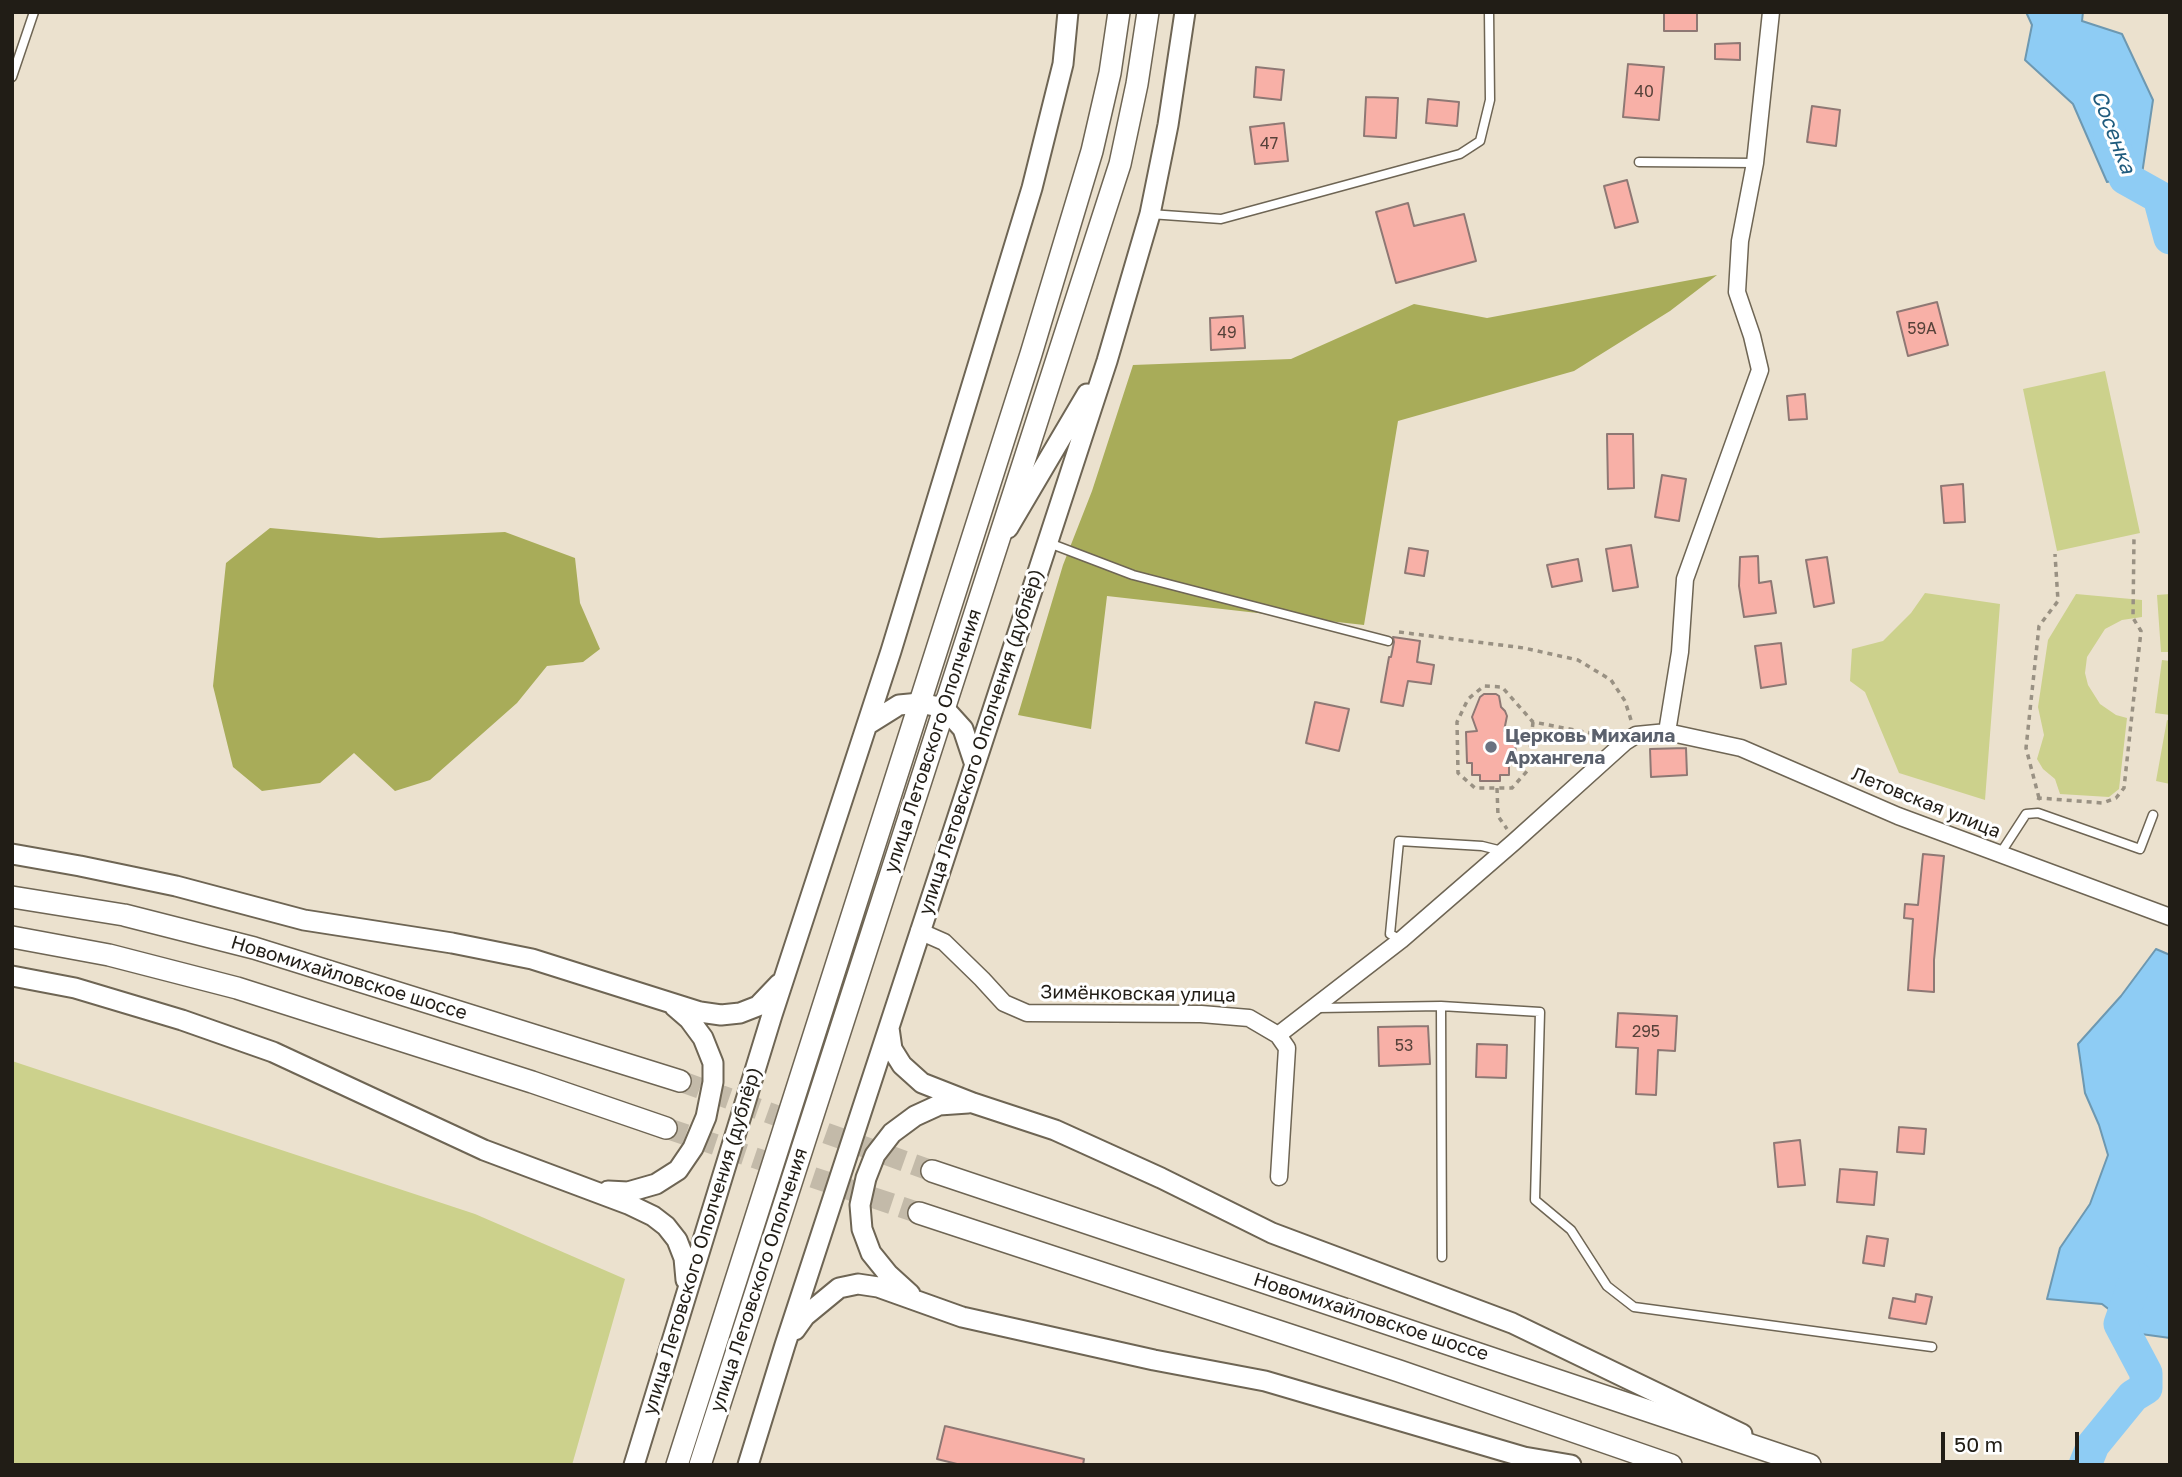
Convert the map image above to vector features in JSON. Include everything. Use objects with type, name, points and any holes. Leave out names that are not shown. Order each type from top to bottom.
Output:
[{"type":"main road","name":"улица Летовского Ополчения","points":[[677,1465],[1031,354],[1092,150],[1110,73],[1119,12]]},
{"type":"main road","name":"улица Летовского Ополчения","points":[[700,1465],[1120,164],[1137,84],[1148,12]]},
{"type":"main road","name":"Новомихайловское шоссе","points":[[12,897],[124,915],[254,948],[680,1081]]},
{"type":"main road","points":[[12,937],[109,955],[237,988],[532,1082],[666,1128]]},
{"type":"main road","name":"Новомихайловское шоссе","points":[[932,1171],[1804,1463]]},
{"type":"main road","points":[[919,1213],[1671,1465]]},
{"type":"street","name":"улица Летовского Ополчения (дублёр)","points":[[634,1465],[785,975],[867,725],[1032,188],[1063,64],[1068,12]]},
{"type":"street","name":"улица Летовского Ополчения (дублёр)","points":[[748,1465],[919,931],[1107,361],[1150,214],[1168,125],[1185,12]]},
{"type":"street","points":[[1667,732],[1680,652],[1685,579],[1760,370],[1737,292],[1740,241],[1755,163],[1771,12]]},
{"type":"street","points":[[993,553],[1107,361]]},
{"type":"street","points":[[867,725],[899,705],[920,703],[944,708],[963,729],[974,762]]},
{"type":"street","name":"Летовская улица","points":[[1630,738],[1667,732],[1741,748],[1898,816],[2170,917]]},
{"type":"street","points":[[1279,1177],[1287,1048],[1278,1035],[1401,940],[1630,738]]},
{"type":"street","points":[[12,854],[176,886],[304,920],[532,958],[700,1012],[721,1015],[740,1013],[758,1006],[785,975]]},
{"type":"street","name":"Зимёнковская улица","points":[[919,931],[944,942],[1004,1003],[1027,1013],[1201,1014],[1249,1018],[1278,1035]]},
{"type":"street","points":[[12,976],[75,988],[182,1020],[273,1052],[484,1150],[628,1203],[653,1216],[666,1226],[677,1240],[684,1258],[684,1301]]},
{"type":"street","points":[[590,1190],[628,1192],[656,1184],[678,1170],[693,1148],[706,1117],[713,1082],[713,1063],[703,1038],[689,1019],[668,1002]]},
{"type":"street","points":[[890,1023],[892,1049],[902,1065],[922,1083],[1055,1130],[1272,1233],[1512,1323],[1804,1463]]},
{"type":"street","points":[[918,1300],[888,1274],[871,1253],[862,1229],[860,1205],[866,1178],[875,1155],[892,1133],[915,1116],[939,1105],[973,1103]]},
{"type":"street","points":[[785,1345],[805,1316],[839,1288],[858,1284],[878,1287],[962,1317],[1026,1333],[1265,1381],[1524,1457],[1571,1465]]},
{"type":"lane","points":[[12,77],[34,12]]},
{"type":"lane","points":[[1150,214],[1221,219],[1460,154],[1480,141],[1490,100],[1489,12]]},
{"type":"lane","points":[[1639,162],[1755,163]]},
{"type":"lane","points":[[1046,541],[1132,575],[1388,641]]},
{"type":"lane","points":[[2000,854],[2029,813],[2038,813],[2140,849],[2153,815]]},
{"type":"lane","points":[[1401,940],[1390,934],[1399,842],[1508,846]]},
{"type":"lane","points":[[1441,1006],[1442,1257]]},
{"type":"lane","points":[[1314,1008],[1441,1006],[1540,1013],[1535,1200],[1571,1230],[1607,1286],[1634,1307],[1932,1347]]},
{"type":"path","points":[[2039,798],[2102,803],[2116,798],[2124,788],[2141,631],[2133,618],[2134,537]]},
{"type":"path","points":[[2029,813],[2039,798],[2026,748],[2039,626],[2058,601],[2055,554]]},
{"type":"path","points":[[1395,632],[1524,648],[1578,660],[1611,680],[1625,701],[1630,738],[1532,722],[1502,687],[1484,687],[1468,699],[1457,722],[1458,773],[1475,788],[1512,788],[1528,770],[1532,722]]},
{"type":"path","points":[[1497,788],[1499,816],[1508,846]]},
{"type":"green space","points":[[1717,275],[1670,311],[1574,371],[1398,421],[1364,625],[1107,596],[1091,729],[1018,715],[1063,565],[1092,491],[1133,365],[1291,359],[1414,304],[1487,318]]},
{"type":"green space","points":[[2105,371],[2140,533],[2057,551],[2023,389]]},
{"type":"green space","points":[[270,528],[379,538],[505,532],[575,558],[580,603],[600,649],[583,662],[547,666],[517,703],[430,780],[395,791],[354,753],[320,783],[262,791],[233,767],[213,686],[226,563]]},
{"type":"green space","points":[[1925,593],[2000,604],[1985,800],[1899,773],[1865,692],[1850,681],[1852,649],[1883,641],[1911,613]]},
{"type":"green space","points":[[2076,594],[2142,600],[2142,617],[2122,620],[2105,629],[2087,657],[2085,673],[2088,685],[2100,704],[2116,715],[2127,718],[2119,789],[2109,797],[2060,794],[2055,779],[2043,769],[2037,759],[2044,735],[2038,707],[2048,640]]},
{"type":"green space","points":[[2170,594],[2170,652],[2161,652],[2157,595]]},
{"type":"green space","points":[[2162,660],[2170,661],[2170,715],[2155,713]]},
{"type":"green space","points":[[2167,720],[2170,721],[2170,784],[2156,781]]},
{"type":"green space","points":[[12,1061],[475,1214],[625,1279],[572,1465],[12,1465]]},
{"type":"water","points":[[2026,12],[2083,12],[2082,21],[2122,34],[2153,100],[2142,174],[2107,182],[2073,104],[2025,60],[2032,25]]},
{"type":"water","points":[[2156,949],[2170,955],[2170,1338],[2141,1334],[2102,1304],[2047,1299],[2060,1248],[2090,1204],[2108,1155],[2085,1093],[2078,1044],[2121,996]]},
{"type":"building","points":[[1664,12],[1697,12],[1697,31],[1664,31]]},
{"type":"building","points":[[1740,43],[1740,60],[1715,59],[1715,44]]},
{"type":"building","points":[[1628,64],[1664,67],[1659,120],[1623,117]]},
{"type":"building","points":[[1256,67],[1284,70],[1281,100],[1254,97]]},
{"type":"building","points":[[1366,97],[1398,98],[1396,138],[1364,136]]},
{"type":"building","points":[[1428,99],[1459,102],[1457,126],[1426,123]]},
{"type":"building","points":[[1812,106],[1840,110],[1836,146],[1807,142]]},
{"type":"building","points":[[1284,123],[1288,161],[1255,164],[1250,127]]},
{"type":"building","points":[[1627,180],[1638,222],[1615,228],[1604,186]]},
{"type":"building","points":[[1408,203],[1414,226],[1464,214],[1476,261],[1396,283],[1376,212]]},
{"type":"building","points":[[1937,302],[1948,345],[1908,356],[1897,312]]},
{"type":"building","points":[[1243,316],[1245,348],[1211,350],[1210,318]]},
{"type":"building","points":[[1805,394],[1807,419],[1789,420],[1787,396]]},
{"type":"building","points":[[1607,434],[1633,434],[1634,488],[1608,489]]},
{"type":"building","points":[[1662,475],[1686,479],[1679,521],[1655,517]]},
{"type":"building","points":[[1963,484],[1965,522],[1944,523],[1941,486]]},
{"type":"building","points":[[1631,545],[1638,587],[1613,591],[1606,549]]},
{"type":"building","points":[[1409,548],[1428,551],[1424,576],[1405,573]]},
{"type":"building","points":[[1758,556],[1759,583],[1771,581],[1776,613],[1744,617],[1739,586],[1740,557]]},
{"type":"building","points":[[1827,557],[1834,603],[1814,607],[1806,560]]},
{"type":"building","points":[[1578,559],[1582,581],[1552,587],[1547,565]]},
{"type":"building","points":[[1393,637],[1420,641],[1417,662],[1434,665],[1431,684],[1408,681],[1403,706],[1381,702]]},
{"type":"building","points":[[1781,643],[1786,684],[1761,688],[1755,646]]},
{"type":"building","name":"Церковь Михаила Архангела","points":[[1484,694],[1499,696],[1501,707],[1507,716],[1504,731],[1515,731],[1516,762],[1509,762],[1509,775],[1500,775],[1500,781],[1480,781],[1480,775],[1472,775],[1472,763],[1467,763],[1466,732],[1477,731],[1472,717],[1480,697]]},
{"type":"building","points":[[1315,702],[1349,709],[1339,751],[1306,743]]},
{"type":"building","points":[[1686,748],[1687,775],[1651,777],[1650,749]]},
{"type":"building","points":[[1923,854],[1944,856],[1934,960],[1934,992],[1908,990],[1913,919],[1904,918],[1905,904],[1918,905]]},
{"type":"building","points":[[1618,1013],[1677,1016],[1675,1051],[1658,1050],[1656,1095],[1636,1094],[1638,1048],[1616,1047]]},
{"type":"building","points":[[1428,1026],[1430,1064],[1379,1066],[1378,1027]]},
{"type":"building","points":[[1477,1044],[1507,1045],[1506,1078],[1476,1077]]},
{"type":"building","points":[[1899,1127],[1926,1129],[1924,1154],[1897,1152]]},
{"type":"building","points":[[1800,1140],[1805,1185],[1778,1187],[1774,1143]]},
{"type":"building","points":[[1840,1169],[1877,1172],[1874,1205],[1837,1202]]},
{"type":"building","points":[[1867,1236],[1888,1239],[1884,1266],[1863,1263]]},
{"type":"building","points":[[1916,1294],[1932,1297],[1926,1324],[1889,1318],[1893,1298],[1915,1302]]},
{"type":"building","points":[[945,1426],[1084,1459],[1083,1465],[961,1465],[937,1459]]},
{"type":"waterway","name":"Сосенка","points":[[2110,134],[2125,178],[2159,197],[2170,238]]},
{"type":"waterway","name":"Сосенка","points":[[2085,1465],[2093,1445],[2133,1396],[2146,1388],[2146,1373],[2120,1324],[2136,1278]]},
{"type":"tunnel","points":[[680,1081],[932,1171]]},
{"type":"tunnel","points":[[666,1128],[919,1213]]},
{"type":"place","name":"Церковь Михаила Архангела","points":[[1491,747]]}]
